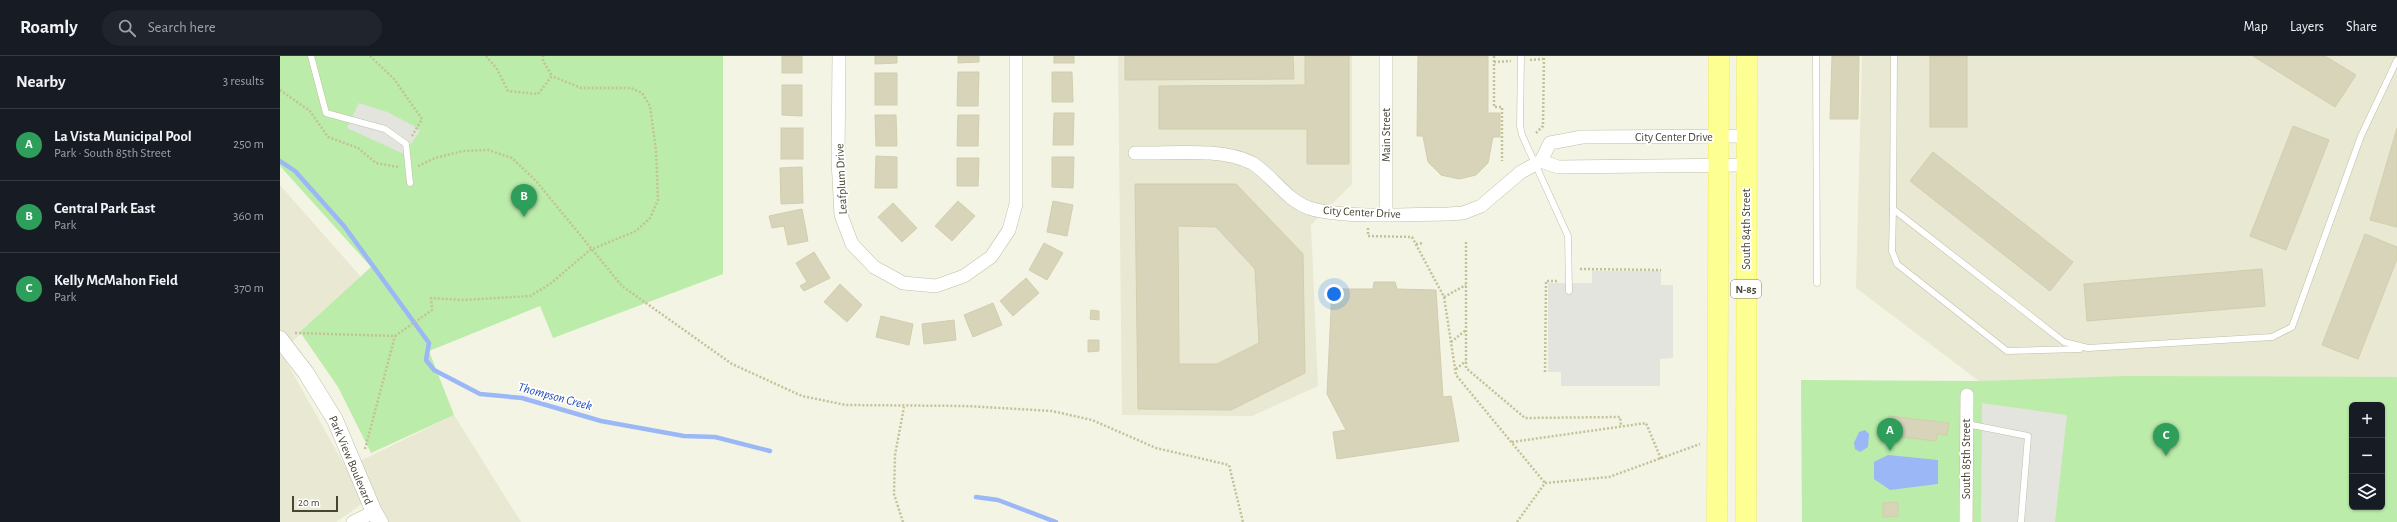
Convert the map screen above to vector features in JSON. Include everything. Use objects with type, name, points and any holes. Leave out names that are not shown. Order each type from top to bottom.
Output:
[{"type":"main road","name":"N-85","points":[[1717,522],[1719,56]]},
{"type":"main road","name":"South 84th Street","points":[[1746,522],[1747,56]]},
{"type":"street","name":"Leafplum Drive","points":[[839,56],[838,160],[841,215],[852,244],[874,267],[903,283],[936,286],[964,276],[991,257],[1009,230],[1016,204],[1016,56]]},
{"type":"street","name":"Main Street","points":[[1386,56],[1386,214]]},
{"type":"street","name":"City Center Drive","points":[[1135,153],[1225,154],[1252,164],[1281,189],[1308,208],[1330,213],[1448,214],[1473,210],[1538,162],[1550,143],[1582,137],[1747,136]]},
{"type":"street","points":[[1538,162],[1558,167],[1746,165]]},
{"type":"street","name":"Park View Boulevard","points":[[280,339],[306,373],[335,420],[377,517]]},
{"type":"street","name":"South 85th Street","points":[[1966,522],[1967,395]]},
{"type":"street","points":[[353,522],[377,517]]},
{"type":"lane","points":[[311,56],[326,112],[385,129],[406,144],[410,169],[410,183]]},
{"type":"lane","points":[[1521,56],[1520,126],[1538,162],[1568,236],[1569,291]]},
{"type":"lane","points":[[1816,56],[1817,283]]},
{"type":"lane","points":[[1894,56],[1892,251],[1897,264],[2006,351],[2088,348],[2272,337],[2292,327],[2361,136],[2397,60]]},
{"type":"lane","points":[[1892,209],[2064,342],[2088,348]]},
{"type":"lane","points":[[1967,424],[2028,436],[2021,522]]},
{"type":"path","points":[[370,56],[394,79],[422,119],[416,131],[406,144]]},
{"type":"path","points":[[486,56],[497,69],[508,91],[538,94],[552,76]]},
{"type":"path","points":[[365,449],[395,336],[432,310],[431,298],[464,300],[530,296],[550,284],[590,250],[636,230],[650,218],[658,200],[656,150],[650,106],[642,93],[631,88],[581,88],[552,76],[543,61],[543,56]]},
{"type":"path","points":[[1494,56],[1494,107],[1502,107],[1502,161]]},
{"type":"path","points":[[1530,60],[1544,58],[1543,126],[1536,133]]},
{"type":"path","points":[[1494,62],[1511,61]]},
{"type":"path","points":[[280,90],[310,110],[328,137],[358,148],[376,163],[410,169],[435,158],[462,151],[488,150],[512,158],[536,181],[590,250],[622,286],[732,364],[802,396],[846,405],[904,407],[966,406],[1052,412],[1092,420],[1156,448],[1229,465],[1243,522]]},
{"type":"path","points":[[1368,228],[1368,236],[1412,237],[1444,297],[1456,375],[1545,483]]},
{"type":"path","points":[[1466,242],[1466,368],[1525,418],[1620,416],[1621,425]]},
{"type":"path","points":[[1416,244],[1424,243]]},
{"type":"path","points":[[1580,270],[1661,270]]},
{"type":"path","points":[[1545,372],[1546,281],[1559,281]]},
{"type":"path","points":[[1444,297],[1466,285]]},
{"type":"path","points":[[1451,342],[1466,330]]},
{"type":"path","points":[[295,333],[395,336]]},
{"type":"path","points":[[1455,369],[1466,361]]},
{"type":"path","points":[[903,522],[894,494],[895,455],[904,407]]},
{"type":"path","points":[[1512,442],[1621,425],[1646,423],[1661,459]]},
{"type":"path","points":[[1517,522],[1545,483],[1609,478],[1702,443]]},
{"type":"shaded area","points":[[1118,56],[1352,56],[1352,184],[1311,225],[1318,386],[1252,416],[1122,415]]},
{"type":"shaded area","points":[[1862,56],[2397,56],[2397,377],[1979,381],[1856,288]]},
{"type":"shaded area","points":[[359,103],[387,112],[414,126],[420,131],[404,154],[347,128]]},
{"type":"shaded area","points":[[280,185],[361,277],[281,352],[346,468],[454,415],[521,522],[380,522],[366,501],[336,522],[280,522]]},
{"type":"shaded area","points":[[1592,271],[1661,271],[1661,285],[1673,285],[1673,358],[1660,359],[1660,386],[1561,386],[1561,372],[1548,372],[1548,283],[1592,283]]},
{"type":"shaded area","points":[[1982,403],[2067,415],[2055,522],[1981,522]]},
{"type":"green space","points":[[280,56],[723,56],[723,274],[553,338],[540,306],[429,351],[454,415],[371,453],[338,387],[300,332],[371,267],[280,166]]},
{"type":"green space","points":[[2126,376],[2397,377],[2397,522],[1802,522],[1801,380],[1979,381]]},
{"type":"water","points":[[1865,430],[1869,434],[1868,447],[1860,452],[1855,449],[1854,443],[1859,432]]},
{"type":"water","points":[[1888,455],[1938,460],[1938,484],[1890,490],[1874,479],[1874,462]]},
{"type":"building","points":[[782,56],[802,56],[802,73],[782,73]]},
{"type":"building","points":[[875,56],[897,56],[897,63],[875,64]]},
{"type":"building","points":[[958,56],[979,56],[979,62],[958,63]]},
{"type":"building","points":[[1054,56],[1074,56],[1074,63],[1054,63]]},
{"type":"building","points":[[1125,56],[1293,56],[1294,79],[1125,80]]},
{"type":"building","points":[[1305,56],[1349,56],[1349,164],[1307,164],[1307,129],[1159,129],[1159,86],[1305,85]]},
{"type":"building","points":[[1418,56],[1488,56],[1488,113],[1500,113],[1500,137],[1493,137],[1488,163],[1476,175],[1459,179],[1441,175],[1428,162],[1423,136],[1417,136]]},
{"type":"building","points":[[1832,56],[1859,56],[1858,119],[1830,119]]},
{"type":"building","points":[[1930,56],[1967,56],[1967,127],[1930,127]]},
{"type":"building","points":[[2253,56],[2325,56],[2356,75],[2335,107]]},
{"type":"building","points":[[958,72],[979,72],[978,106],[957,106]]},
{"type":"building","points":[[1052,72],[1072,72],[1073,102],[1052,102]]},
{"type":"building","points":[[875,73],[897,73],[897,105],[875,105]]},
{"type":"building","points":[[782,85],[802,85],[802,116],[782,115]]},
{"type":"building","points":[[1054,113],[1074,113],[1073,145],[1053,145]]},
{"type":"building","points":[[875,115],[896,115],[897,146],[876,146]]},
{"type":"building","points":[[958,115],[979,115],[978,146],[957,146]]},
{"type":"building","points":[[2293,126],[2329,140],[2286,250],[2250,236]]},
{"type":"building","points":[[781,128],[803,128],[803,159],[781,159]]},
{"type":"building","points":[[2397,128],[2397,227],[2370,220]]},
{"type":"building","points":[[1933,152],[2073,262],[2050,291],[1910,181]]},
{"type":"building","points":[[876,156],[897,157],[897,188],[875,188]]},
{"type":"building","points":[[1052,157],[1074,157],[1073,188],[1052,187]]},
{"type":"building","points":[[957,158],[979,158],[978,186],[957,186]]},
{"type":"building","points":[[802,167],[803,203],[781,204],[780,168]]},
{"type":"building","points":[[1135,184],[1236,184],[1303,254],[1305,373],[1231,410],[1138,409]],"holes":[[[1178,226],[1216,227],[1255,269],[1259,343],[1217,364],[1179,364]]]},
{"type":"building","points":[[958,201],[975,216],[952,241],[935,226]]},
{"type":"building","points":[[1053,201],[1073,205],[1067,236],[1047,232]]},
{"type":"building","points":[[893,203],[917,228],[902,242],[878,217]]},
{"type":"building","points":[[802,209],[808,241],[788,245],[784,226],[772,228],[769,216]]},
{"type":"building","points":[[2365,234],[2397,247],[2397,259],[2358,359],[2322,345]]},
{"type":"building","points":[[1044,243],[1063,253],[1047,280],[1029,270]]},
{"type":"building","points":[[814,252],[830,278],[804,291],[800,286],[807,282],[796,263]]},
{"type":"building","points":[[2262,269],[2265,306],[2087,321],[2084,284]]},
{"type":"building","points":[[1026,278],[1039,293],[1013,316],[1000,301]]},
{"type":"building","points":[[1374,282],[1395,282],[1397,289],[1436,290],[1443,397],[1451,396],[1459,441],[1337,459],[1333,432],[1346,430],[1327,394],[1332,289],[1373,289]]},
{"type":"building","points":[[840,284],[862,305],[847,322],[824,302]]},
{"type":"building","points":[[993,303],[1002,325],[973,337],[964,315]]},
{"type":"building","points":[[1091,310],[1099,311],[1099,320],[1090,319]]},
{"type":"building","points":[[881,316],[913,324],[909,345],[876,337]]},
{"type":"building","points":[[954,320],[956,340],[924,344],[922,324]]},
{"type":"building","points":[[1088,340],[1099,340],[1099,351],[1088,352]]},
{"type":"building","points":[[1889,416],[1949,423],[1947,435],[1937,434],[1936,441],[1901,437],[1901,430],[1888,428]]},
{"type":"building","points":[[1898,502],[1898,516],[1883,517],[1883,503]]},
{"type":"waterway","name":"Thompson Creek","points":[[280,161],[295,171],[344,226],[429,343],[426,360],[434,370],[480,394],[522,398],[601,421],[684,436],[715,437],[770,451]]},
{"type":"waterway","name":"Thompson Creek","points":[[976,497],[998,500],[1056,522]]},
{"type":"place","name":"Central Park East","points":[[524,217]]},
{"type":"place","name":"La Vista Municipal Pool","points":[[1890,451]]},
{"type":"place","name":"Kelly McMahon Field","points":[[2166,456]]}]
